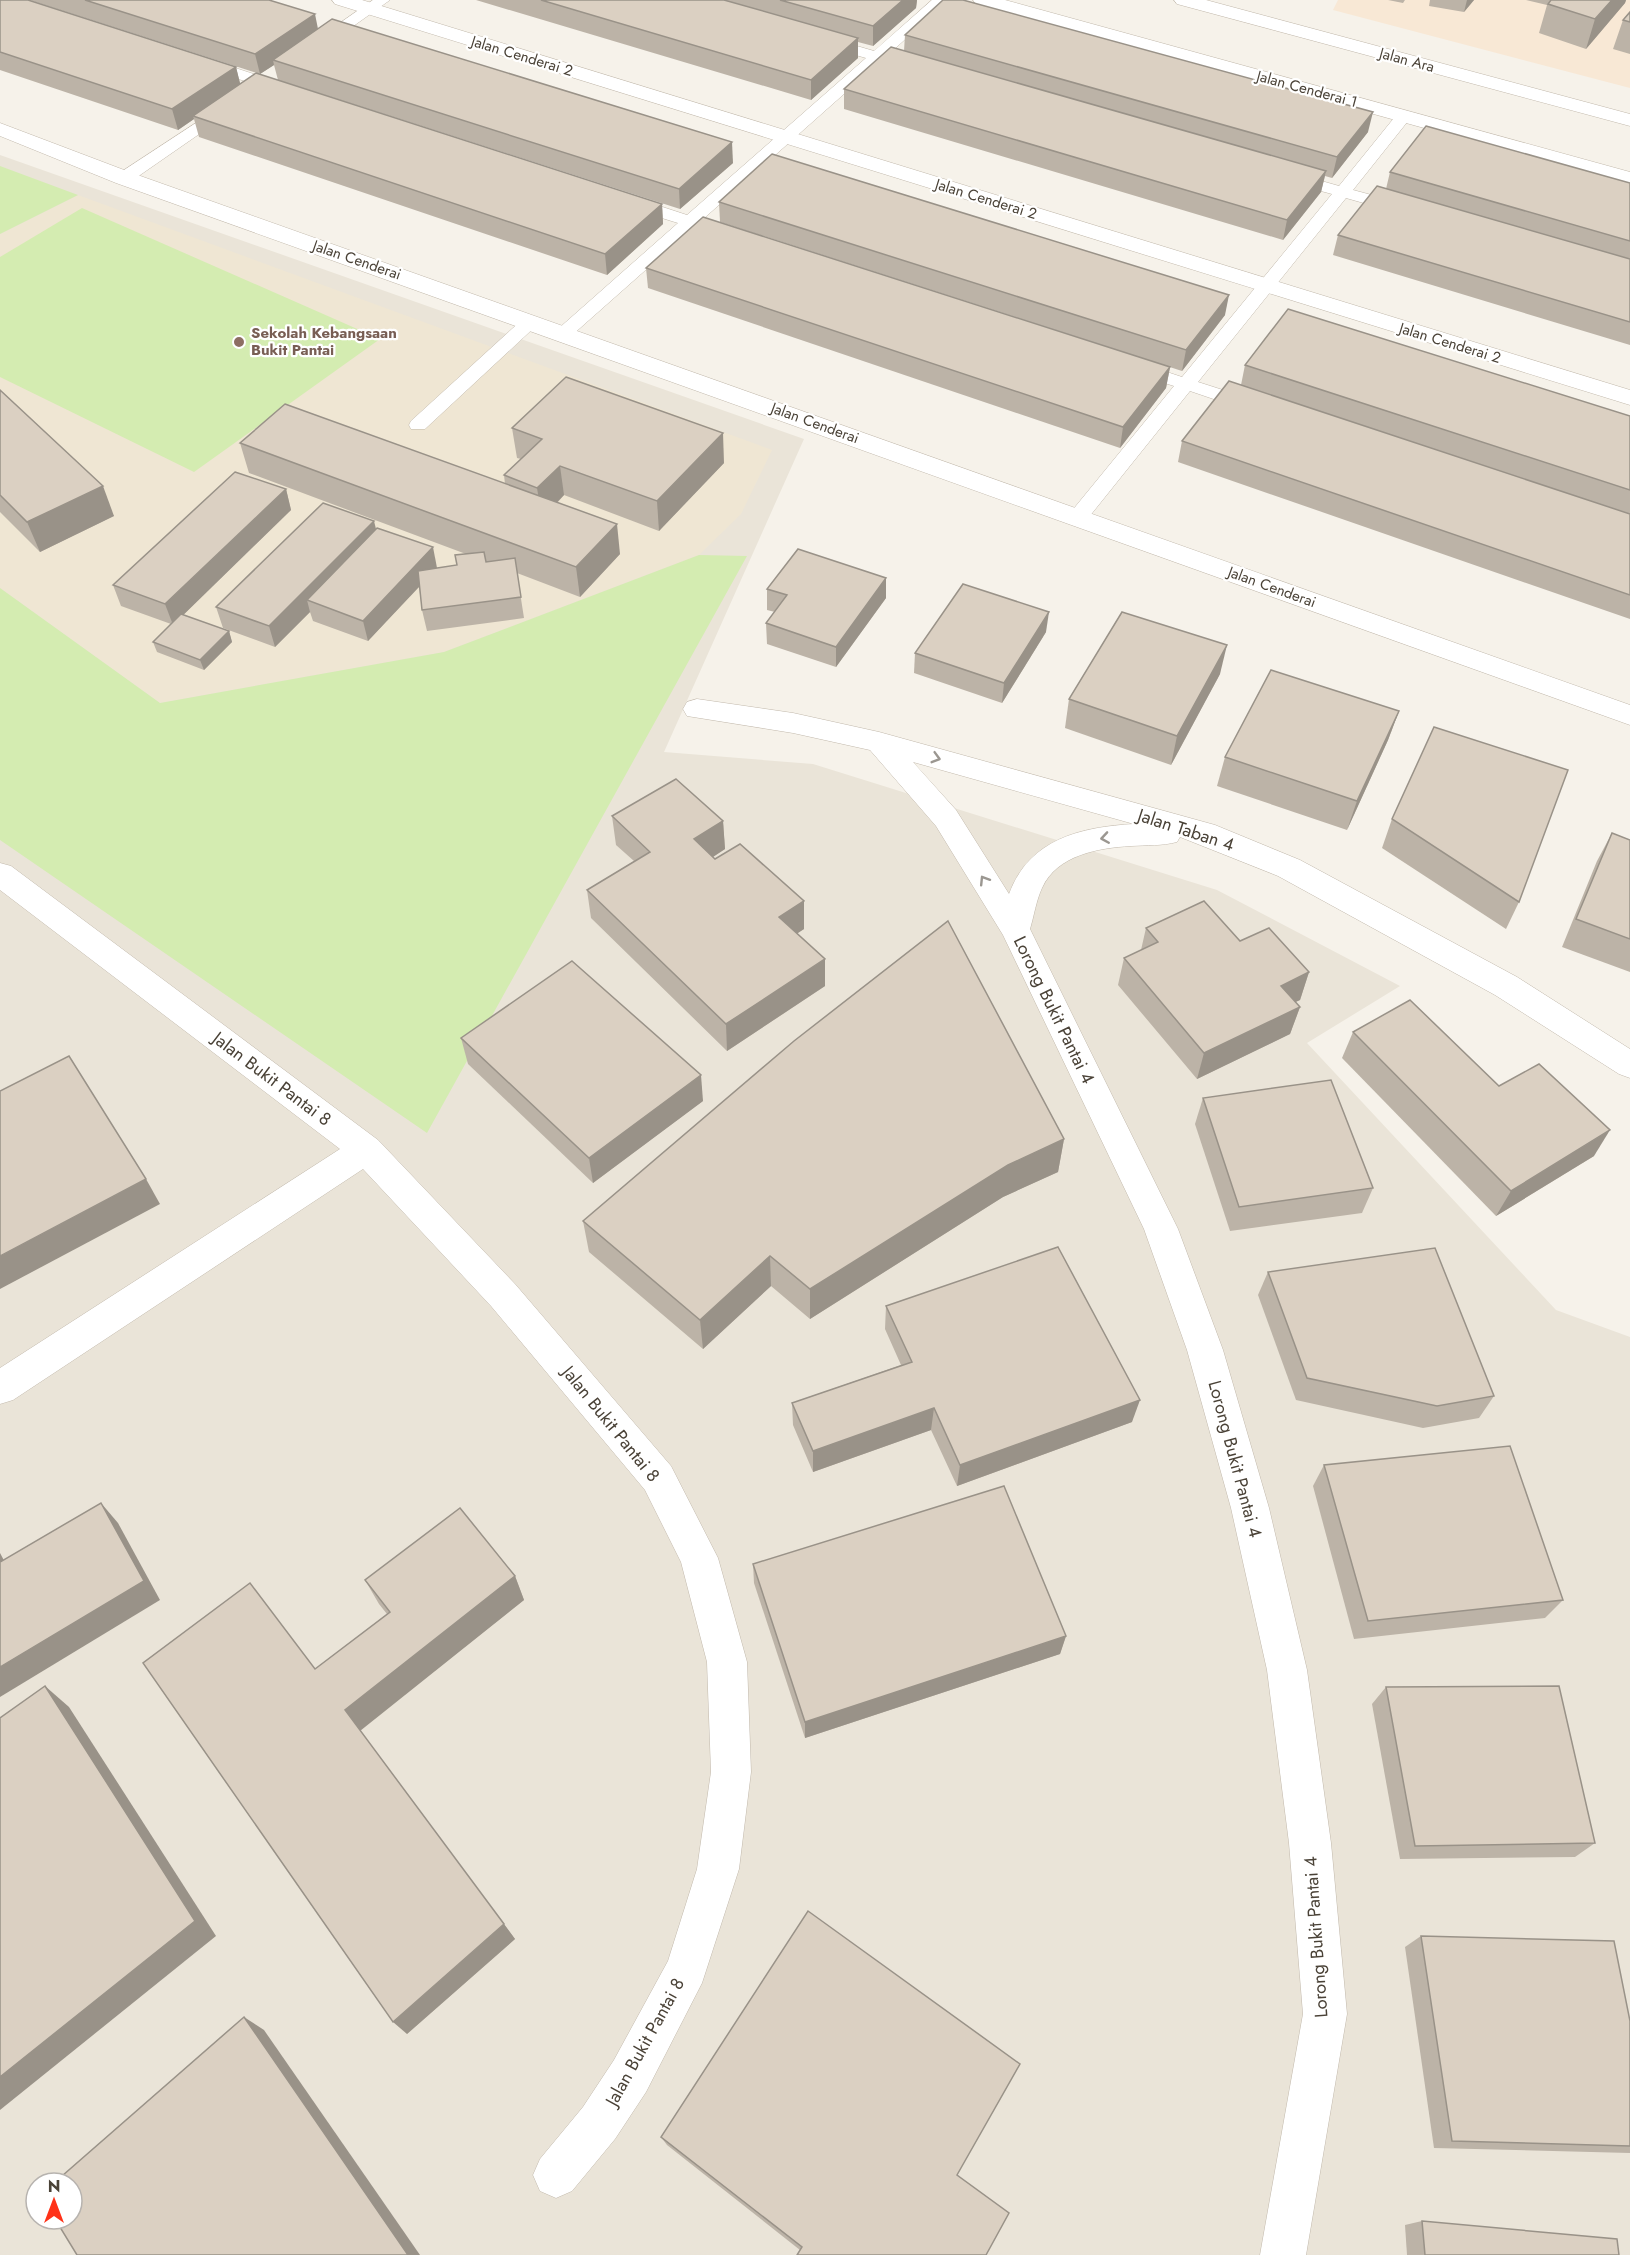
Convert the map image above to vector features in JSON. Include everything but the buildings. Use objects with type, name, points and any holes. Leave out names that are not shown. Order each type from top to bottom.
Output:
[{"type":"street","name":"Jalan Cenderai 2","points":[[342,0],[377,4],[786,137],[1630,398]]},
{"type":"street","name":"Jalan Cenderai 1","points":[[983,0],[1630,179]]},
{"type":"street","name":"Jalan Ara","points":[[1184,0],[1630,120]]},
{"type":"street","name":"Jalan Cenderai","points":[[0,129],[124,178],[531,321],[1630,715]]},
{"type":"street","name":"Jalan Taban 4","points":[[697,709],[793,723],[879,742],[1205,833],[1299,873],[1506,986],[1630,1065]]},
{"type":"street","name":"Lorong Bukit Pantai 4","points":[[879,742],[946,818],[1015,929],[1156,1218],[1205,1350],[1250,1508],[1287,1670],[1310,1843],[1324,2014],[1283,2255]]},
{"type":"street","points":[[1015,929],[1030,880],[1045,862],[1068,849],[1096,839],[1129,834],[1205,833]]},
{"type":"street","name":"Jalan Bukit Pantai 8","points":[[0,874],[366,1150],[503,1295],[658,1478],[699,1558],[727,1662],[731,1772],[718,1869],[687,1968],[630,2076],[599,2123],[556,2175]]},
{"type":"street","points":[[0,1388],[366,1150]]},
{"type":"lane","points":[[564,333],[941,0]]},
{"type":"lane","points":[[302,56],[377,4]]},
{"type":"lane","points":[[808,37],[922,70]]},
{"type":"lane","points":[[187,57],[297,93]]},
{"type":"lane","points":[[124,178],[283,69]]},
{"type":"lane","points":[[1078,517],[1404,116]]},
{"type":"lane","points":[[1274,172],[1412,212]]},
{"type":"lane","points":[[611,196],[746,240]]},
{"type":"lane","points":[[418,425],[531,321]]},
{"type":"lane","points":[[1119,362],[1266,410]]},
{"type":"shaded area","points":[[1338,0],[1630,0],[1630,88],[1333,10]]},
{"type":"shaded area","points":[[0,155],[804,439],[664,752],[813,764],[1217,890],[1400,986],[1307,1043],[1556,1310],[1630,1337],[1630,2255],[0,2255]]},
{"type":"shaded area","name":"Sekolah Kebangsaan Bukit Pantai","points":[[78,195],[772,450],[741,514],[699,555],[444,652],[160,703],[0,588],[0,234]]},
{"type":"green space","points":[[0,166],[78,195],[0,234]]},
{"type":"green space","points":[[82,208],[380,339],[194,472],[0,377],[0,257]]},
{"type":"green space","points":[[699,555],[747,556],[427,1133],[0,840],[0,588],[160,703],[444,652]]},
{"type":"place","name":"Sekolah Kebangsaan Bukit Pantai","points":[[239,342]]}]
